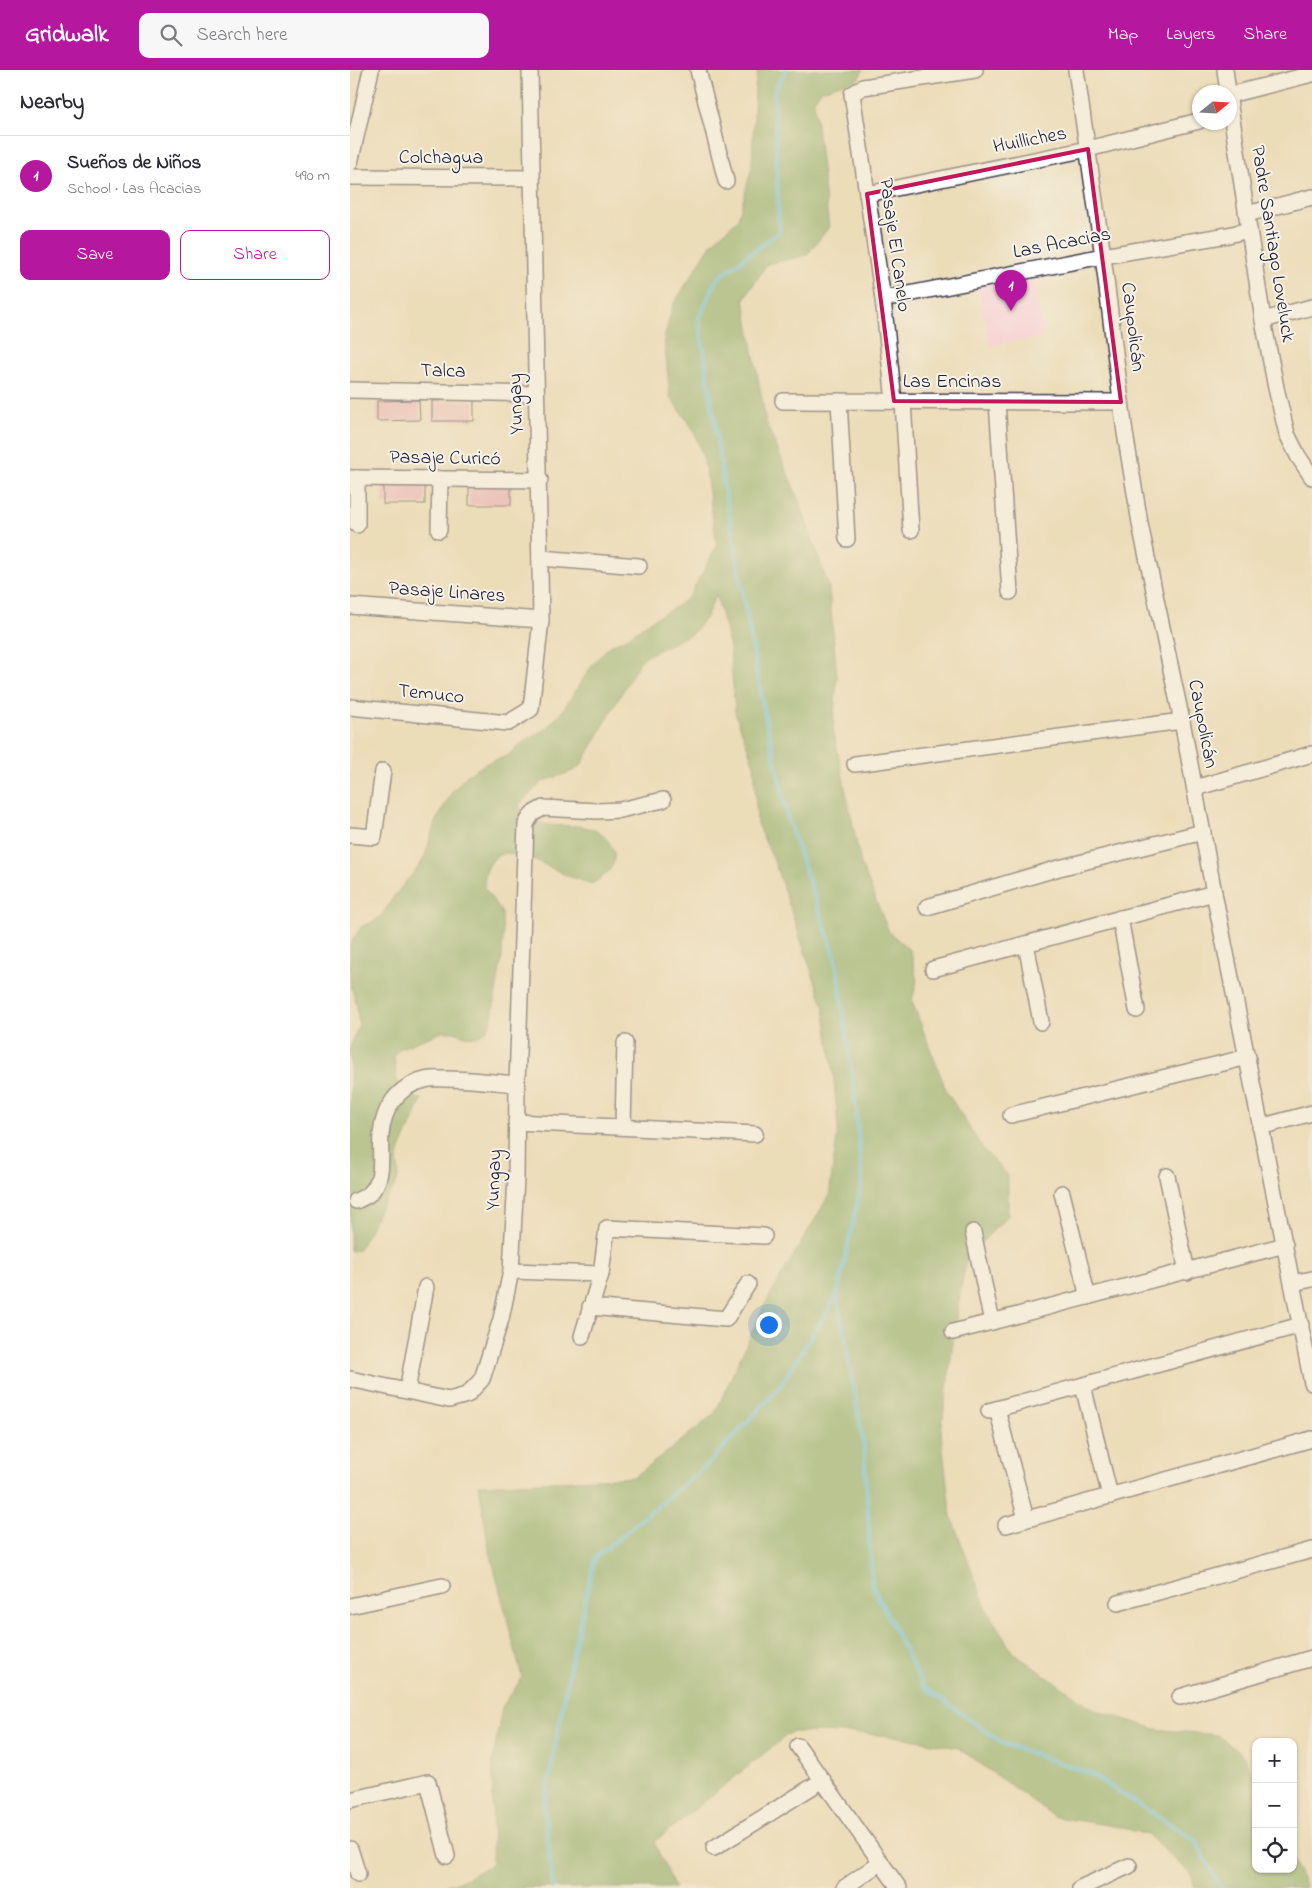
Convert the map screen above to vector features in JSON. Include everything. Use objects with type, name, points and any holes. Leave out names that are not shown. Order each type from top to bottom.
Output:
[{"type":"street","points":[[350,163],[371,70]]},
{"type":"street","name":"Yungay","points":[[508,723],[532,709],[541,620],[540,480],[536,394],[530,70]]},
{"type":"street","points":[[698,70],[726,181]]},
{"type":"street","name":"Pasaje El Canelo","points":[[911,530],[898,401],[852,94],[863,87],[975,70]]},
{"type":"street","name":"Caupolicán","points":[[1076,70],[1103,256],[1125,433],[1141,529],[1182,721],[1260,1127],[1312,1381]]},
{"type":"street","points":[[1225,70],[1228,85]]},
{"type":"street","points":[[1237,92],[1312,74]]},
{"type":"street","name":"Huilliches","points":[[867,194],[1088,149],[1192,123]]},
{"type":"street","name":"Padre Santiago Loveluck","points":[[1234,130],[1263,320],[1283,420],[1294,447],[1312,477]]},
{"type":"street","name":"Colchagua","points":[[350,177],[532,178]]},
{"type":"street","points":[[1247,214],[1312,197]]},
{"type":"street","name":"Las Acacias","points":[[883,299],[1249,230]]},
{"type":"street","points":[[1263,320],[1312,307]]},
{"type":"street","name":"Talca","points":[[350,390],[536,394]]},
{"type":"street","name":"Las Encinas","points":[[783,401],[1121,402]]},
{"type":"street","points":[[839,401],[847,539]]},
{"type":"street","points":[[997,402],[1010,592]]},
{"type":"street","points":[[354,478],[356,525]]},
{"type":"street","name":"Pasaje Curicó","points":[[354,478],[540,480]]},
{"type":"street","points":[[439,530],[440,479]]},
{"type":"street","points":[[540,558],[639,566]]},
{"type":"street","name":"Pasaje Linares","points":[[350,606],[541,620]]},
{"type":"street","name":"Temuco","points":[[350,707],[508,723]]},
{"type":"street","points":[[855,764],[1182,721]]},
{"type":"street","points":[[1195,788],[1312,754]]},
{"type":"street","points":[[350,835],[374,837],[383,771]]},
{"type":"street","name":"Yungay","points":[[350,1379],[449,1400],[467,1395],[482,1379],[501,1319],[511,1272],[516,1178],[524,830],[528,818],[542,808],[597,811],[620,810],[663,800]]},
{"type":"street","points":[[927,907],[1059,868],[1203,832]]},
{"type":"street","points":[[933,969],[1214,893]]},
{"type":"street","points":[[1120,918],[1137,1010]]},
{"type":"street","points":[[1026,944],[1040,1022]]},
{"type":"street","points":[[623,1127],[625,1043]]},
{"type":"street","points":[[1012,1115],[1248,1057]]},
{"type":"street","points":[[356,1202],[369,1194],[377,1183],[382,1161],[381,1135],[385,1115],[396,1094],[411,1085],[427,1079],[461,1079],[517,1084]]},
{"type":"street","points":[[1260,1127],[1312,1113]]},
{"type":"street","points":[[516,1122],[755,1134]]},
{"type":"street","points":[[1167,1176],[1187,1272]]},
{"type":"street","points":[[1062,1193],[1088,1298]]},
{"type":"street","points":[[582,1336],[601,1274],[607,1228],[764,1236]]},
{"type":"street","points":[[973,1232],[992,1322]]},
{"type":"street","points":[[953,1332],[1285,1245]]},
{"type":"street","points":[[511,1272],[601,1274]]},
{"type":"street","points":[[1293,1283],[1312,1279]]},
{"type":"street","points":[[590,1307],[726,1319],[748,1284]]},
{"type":"street","points":[[407,1391],[426,1287]]},
{"type":"street","points":[[1026,1519],[993,1410],[1301,1324]]},
{"type":"street","points":[[1083,1386],[1110,1496]]},
{"type":"street","points":[[1006,1525],[1312,1439]]},
{"type":"street","points":[[1118,1603],[1312,1550]]},
{"type":"street","points":[[350,1606],[442,1586]]},
{"type":"street","points":[[1180,1697],[1312,1658]]},
{"type":"street","points":[[798,1746],[900,1888]]},
{"type":"street","points":[[714,1848],[822,1780]]},
{"type":"street","points":[[350,1800],[428,1782],[447,1856]]},
{"type":"street","points":[[350,1849],[358,1874]]},
{"type":"street","points":[[844,1888],[881,1862]]},
{"type":"street","points":[[1080,1888],[1129,1866]]},
{"type":"highlighted area","points":[[1088,149],[1121,402],[894,401],[867,194]]},
{"type":"shaded area","points":[[1033,276],[1044,337],[990,345],[977,285]]},
{"type":"green space","points":[[758,70],[863,70],[859,78],[822,90],[814,100],[829,227],[807,255],[767,264],[744,299],[766,422],[798,498],[829,588],[837,678],[833,729],[861,864],[889,932],[911,951],[917,981],[912,1001],[947,1092],[983,1149],[1008,1175],[1008,1216],[967,1257],[960,1292],[941,1432],[951,1516],[986,1608],[1013,1653],[1095,1710],[1156,1729],[1218,1735],[1243,1755],[1252,1773],[1252,1873],[1297,1873],[1297,1868],[1306,1888],[1195,1888],[1190,1873],[1148,1835],[1119,1827],[1055,1817],[958,1748],[900,1737],[858,1733],[791,1732],[654,1842],[675,1888],[439,1888],[465,1879],[492,1864],[493,1760],[502,1707],[522,1678],[488,1544],[479,1485],[634,1477],[715,1413],[763,1308],[829,1195],[838,1129],[833,1069],[824,1008],[774,861],[757,824],[754,765],[735,713],[730,649],[716,594],[707,616],[693,633],[644,657],[637,666],[582,764],[573,771],[542,782],[519,805],[526,817],[534,822],[593,829],[609,842],[614,852],[614,863],[605,875],[592,884],[570,877],[529,857],[506,853],[496,856],[489,865],[484,887],[502,913],[503,935],[502,957],[491,1022],[486,1031],[477,1037],[465,1036],[454,1032],[442,1032],[399,1049],[394,1057],[397,1079],[402,1090],[413,1097],[422,1099],[400,1150],[397,1162],[399,1172],[397,1182],[379,1210],[365,1240],[358,1250],[350,1251],[350,1047],[359,1025],[356,1002],[350,983],[350,944],[362,926],[373,922],[382,915],[394,896],[420,865],[425,856],[435,822],[452,792],[467,775],[487,763],[507,756],[523,742],[544,730],[560,714],[593,664],[609,646],[629,637],[647,623],[679,605],[689,597],[717,546],[704,460],[693,429],[670,397],[664,339],[673,305],[712,243],[738,219],[752,166],[755,86]]},
{"type":"building","points":[[419,400],[420,420],[377,421],[377,401]]},
{"type":"building","points":[[474,400],[474,421],[432,421],[432,401]]},
{"type":"building","points":[[383,484],[425,484],[425,504],[383,504]]},
{"type":"building","points":[[469,485],[511,485],[511,505],[469,505]]},
{"type":"waterway","points":[[553,1888],[544,1807],[570,1666],[595,1558],[707,1465],[779,1388],[837,1295],[862,1182],[855,1097],[836,960],[788,819],[763,706],[724,486],[699,318],[717,279],[779,232],[774,91],[786,70]]},
{"type":"waterway","points":[[837,1295],[864,1446],[872,1585],[923,1686],[1004,1744],[1089,1773],[1195,1840],[1221,1888]]},
{"type":"place","name":"Sueños de Niños","points":[[1011,311]]}]
